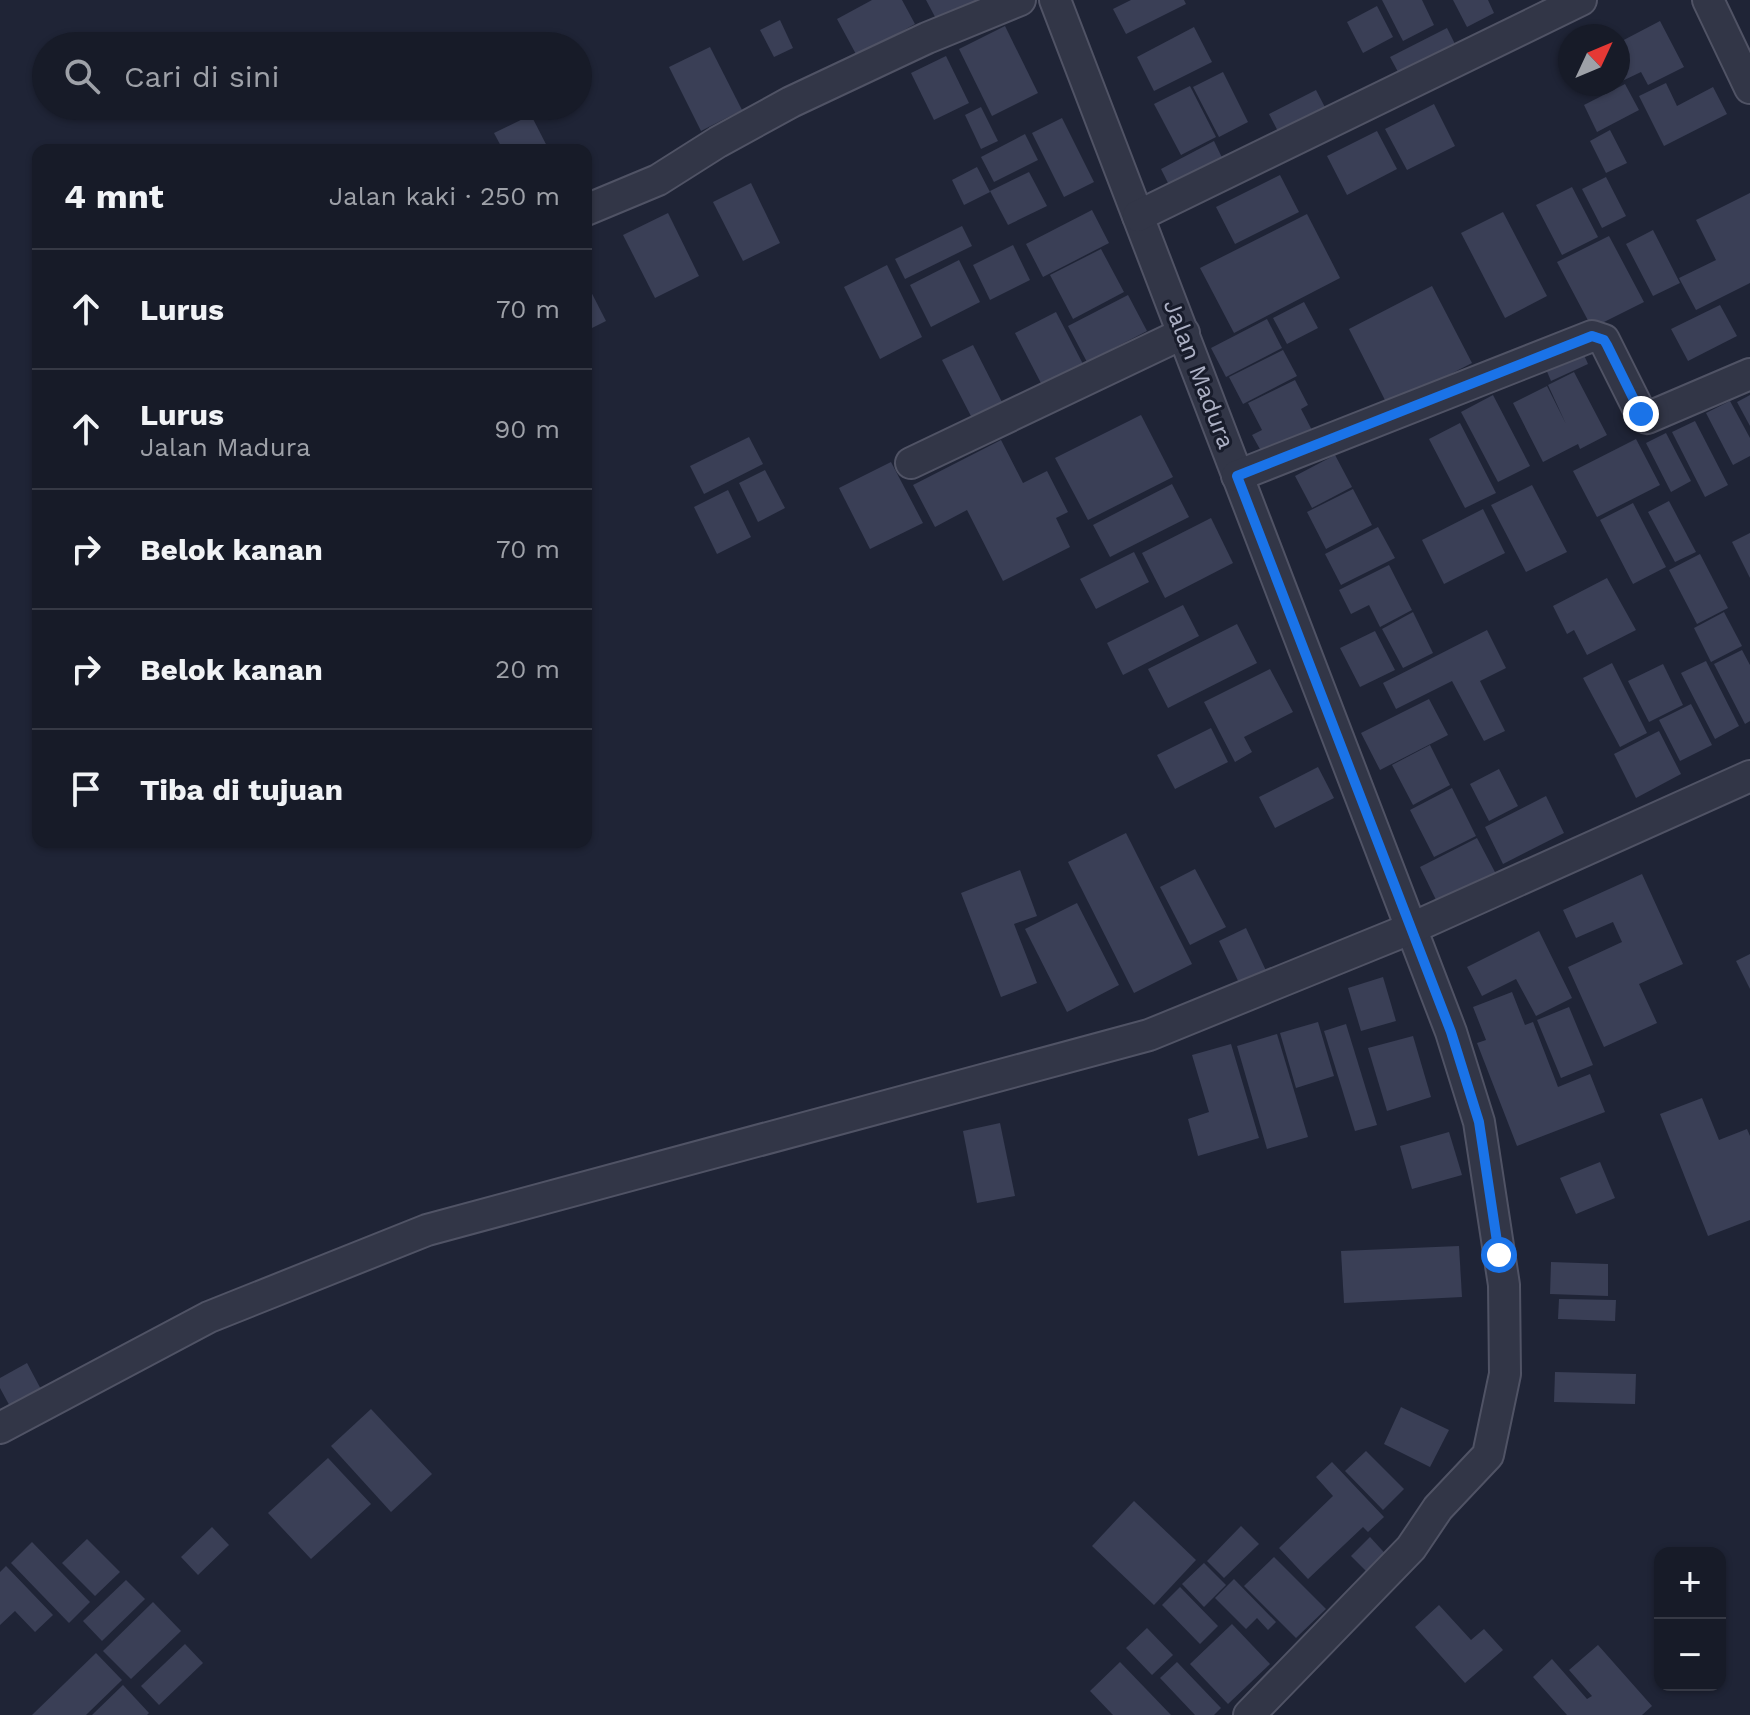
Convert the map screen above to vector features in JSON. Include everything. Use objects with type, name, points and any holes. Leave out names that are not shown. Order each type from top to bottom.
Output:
[{"type":"street","points":[[592,208],[658,180],[718,142],[791,102],[927,38],[1020,0]]},
{"type":"street","name":"Jalan Madura","points":[[1055,0],[1451,1032],[1479,1122],[1504,1285],[1505,1374],[1488,1455],[1438,1508],[1411,1548],[1249,1715]]},
{"type":"street","points":[[1138,216],[1581,0]]},
{"type":"street","points":[[1708,0],[1750,88]]},
{"type":"street","points":[[911,463],[1184,333]]},
{"type":"street","points":[[1237,476],[1592,336],[1604,340],[1641,414],[1647,418],[1750,374]]},
{"type":"street","points":[[0,1428],[209,1317],[427,1230],[1149,1035],[1412,928],[1750,776]]},
{"type":"building","points":[[872,0],[902,0],[915,24],[857,56],[837,19]]},
{"type":"building","points":[[926,0],[994,0],[941,28]]},
{"type":"building","points":[[1131,0],[1184,0],[1186,4],[1126,34],[1113,9]]},
{"type":"building","points":[[1382,0],[1422,0],[1434,25],[1403,41]]},
{"type":"building","points":[[1453,0],[1488,0],[1494,13],[1467,27]]},
{"type":"building","points":[[1377,6],[1393,37],[1363,53],[1347,22]]},
{"type":"building","points":[[780,20],[793,48],[774,57],[760,30]]},
{"type":"building","points":[[1660,21],[1684,67],[1648,85],[1641,72],[1630,77],[1630,37]]},
{"type":"building","points":[[1005,26],[1038,93],[992,116],[959,49]]},
{"type":"building","points":[[1194,27],[1212,62],[1154,91],[1137,57]]},
{"type":"building","points":[[1447,28],[1460,54],[1404,83],[1390,57]]},
{"type":"building","points":[[710,47],[742,110],[701,131],[669,67]]},
{"type":"building","points":[[946,56],[969,103],[934,120],[911,73]]},
{"type":"building","points":[[1223,72],[1248,122],[1219,137],[1193,87]]},
{"type":"building","points":[[1666,83],[1677,106],[1713,87],[1727,114],[1664,146],[1639,96]]},
{"type":"building","points":[[1190,86],[1216,137],[1181,155],[1154,104]]},
{"type":"building","points":[[1316,90],[1329,115],[1282,139],[1269,114]]},
{"type":"building","points":[[1630,93],[1639,110],[1597,132],[1584,105],[1602,96],[1630,96]]},
{"type":"building","points":[[1434,104],[1455,146],[1407,170],[1385,129]]},
{"type":"building","points":[[981,107],[998,141],[981,149],[965,115]]},
{"type":"building","points":[[1062,118],[1094,182],[1064,197],[1032,133]]},
{"type":"building","points":[[521,120],[534,120],[546,144],[500,144],[494,133]]},
{"type":"building","points":[[1610,130],[1627,163],[1606,173],[1590,141]]},
{"type":"building","points":[[1377,131],[1397,169],[1347,195],[1327,156]]},
{"type":"building","points":[[1025,134],[1038,160],[994,182],[981,157]]},
{"type":"building","points":[[1214,141],[1227,168],[1174,195],[1161,169]]},
{"type":"building","points":[[977,167],[990,192],[964,205],[952,180]]},
{"type":"building","points":[[1029,172],[1047,206],[1008,225],[990,191]]},
{"type":"building","points":[[1280,175],[1299,212],[1235,244],[1216,207]]},
{"type":"building","points":[[1606,177],[1626,216],[1602,228],[1582,189]]},
{"type":"building","points":[[751,183],[780,243],[743,261],[713,202]]},
{"type":"building","points":[[1572,187],[1598,237],[1562,255],[1536,205]]},
{"type":"building","points":[[1750,193],[1750,283],[1696,310],[1679,278],[1716,260],[1696,220]]},
{"type":"building","points":[[1092,210],[1109,243],[1043,277],[1026,244]]},
{"type":"building","points":[[1503,212],[1547,296],[1505,318],[1461,233]]},
{"type":"building","points":[[668,213],[699,276],[655,298],[623,235]]},
{"type":"building","points":[[1307,214],[1340,278],[1234,333],[1200,268]]},
{"type":"building","points":[[962,226],[972,246],[905,279],[895,259]]},
{"type":"building","points":[[1653,230],[1680,283],[1653,296],[1626,244]]},
{"type":"building","points":[[1609,236],[1644,302],[1592,328],[1557,262]]},
{"type":"building","points":[[1013,245],[1030,280],[990,300],[973,265]]},
{"type":"building","points":[[1101,249],[1124,292],[1073,319],[1050,275]]},
{"type":"building","points":[[959,260],[980,302],[931,327],[910,285]]},
{"type":"building","points":[[887,265],[922,337],[880,359],[844,287]]},
{"type":"building","points":[[1432,286],[1472,363],[1388,406],[1349,329]]},
{"type":"building","points":[[592,294],[606,321],[592,328]]},
{"type":"building","points":[[1128,295],[1147,331],[1087,362],[1068,326]]},
{"type":"building","points":[[1304,302],[1318,328],[1287,344],[1273,318]]},
{"type":"building","points":[[1720,305],[1737,336],[1688,361],[1671,329]]},
{"type":"building","points":[[1056,312],[1084,366],[1043,387],[1015,333]]},
{"type":"building","points":[[1267,319],[1282,348],[1226,377],[1211,348]]},
{"type":"building","points":[[973,345],[1003,404],[973,420],[942,360]]},
{"type":"building","points":[[1580,346],[1588,364],[1551,381],[1543,362]]},
{"type":"building","points":[[1283,350],[1297,376],[1243,404],[1229,377]]},
{"type":"building","points":[[1574,372],[1607,435],[1580,449],[1578,444],[1543,462],[1513,403],[1547,386],[1566,424],[1548,385]]},
{"type":"building","points":[[1295,380],[1308,405],[1301,409],[1314,434],[1265,458],[1252,435],[1262,430],[1248,403]]},
{"type":"building","points":[[1493,395],[1530,466],[1498,482],[1461,412]]},
{"type":"building","points":[[1750,395],[1750,426],[1737,402]]},
{"type":"building","points":[[1730,401],[1750,438],[1750,456],[1733,465],[1706,413]]},
{"type":"building","points":[[1141,415],[1173,477],[1088,520],[1055,458]]},
{"type":"building","points":[[1695,421],[1728,485],[1705,497],[1672,432]]},
{"type":"building","points":[[1460,423],[1496,493],[1465,508],[1429,439]]},
{"type":"building","points":[[1666,433],[1691,481],[1671,492],[1646,443]]},
{"type":"building","points":[[749,437],[763,464],[704,494],[690,466]]},
{"type":"building","points":[[1636,439],[1660,485],[1597,517],[1573,471]]},
{"type":"building","points":[[1001,440],[1023,483],[1047,471],[1068,512],[1056,518],[1070,547],[1003,581],[967,510],[935,527],[913,485]]},
{"type":"building","points":[[1335,455],[1352,487],[1312,508],[1295,476]]},
{"type":"building","points":[[891,462],[923,523],[870,549],[839,488]]},
{"type":"building","points":[[765,470],[785,508],[758,522],[739,483]]},
{"type":"building","points":[[1172,484],[1189,517],[1110,557],[1093,525]]},
{"type":"building","points":[[1532,485],[1567,552],[1526,572],[1491,505]]},
{"type":"building","points":[[1353,489],[1372,525],[1326,549],[1307,512]]},
{"type":"building","points":[[728,490],[751,537],[717,554],[694,507]]},
{"type":"building","points":[[1669,501],[1696,552],[1675,562],[1648,512]]},
{"type":"building","points":[[1633,503],[1666,567],[1633,584],[1600,520]]},
{"type":"building","points":[[1483,509],[1505,553],[1444,584],[1422,540]]},
{"type":"building","points":[[1211,518],[1233,563],[1165,598],[1142,553]]},
{"type":"building","points":[[1378,527],[1395,558],[1341,585],[1325,554]]},
{"type":"building","points":[[1750,533],[1750,578],[1732,542]]},
{"type":"building","points":[[1134,552],[1149,582],[1096,609],[1080,579]]},
{"type":"building","points":[[1700,554],[1728,608],[1697,624],[1669,570]]},
{"type":"building","points":[[1389,565],[1412,610],[1380,627],[1369,605],[1351,614],[1339,590]]},
{"type":"building","points":[[1607,578],[1636,630],[1587,655],[1574,630],[1567,634],[1553,606]]},
{"type":"building","points":[[1183,605],[1199,636],[1123,675],[1107,643]]},
{"type":"building","points":[[1413,612],[1433,653],[1403,668],[1382,629]]},
{"type":"building","points":[[1724,612],[1742,646],[1711,662],[1694,628]]},
{"type":"building","points":[[1237,624],[1257,663],[1168,708],[1148,669]]},
{"type":"building","points":[[1487,630],[1506,668],[1480,681],[1505,731],[1484,741],[1452,681],[1396,709],[1383,683]]},
{"type":"building","points":[[1375,631],[1395,670],[1360,687],[1340,648]]},
{"type":"building","points":[[1742,650],[1750,665],[1750,721],[1745,724],[1714,664]]},
{"type":"building","points":[[1706,661],[1739,726],[1715,739],[1681,673]]},
{"type":"building","points":[[1612,663],[1647,733],[1620,747],[1583,678]]},
{"type":"building","points":[[1663,664],[1683,705],[1649,722],[1628,681]]},
{"type":"building","points":[[1270,669],[1293,712],[1244,737],[1252,752],[1235,762],[1204,702]]},
{"type":"building","points":[[1429,699],[1448,735],[1380,770],[1361,733]]},
{"type":"building","points":[[1691,704],[1712,745],[1680,761],[1659,720]]},
{"type":"building","points":[[1211,728],[1228,762],[1175,789],[1157,755]]},
{"type":"building","points":[[1659,731],[1681,774],[1636,798],[1614,754]]},
{"type":"building","points":[[1430,745],[1450,785],[1413,805],[1392,765]]},
{"type":"building","points":[[1318,767],[1334,798],[1275,828],[1259,797]]},
{"type":"building","points":[[1499,769],[1518,806],[1489,821],[1470,784]]},
{"type":"building","points":[[1452,788],[1476,836],[1434,857],[1410,810]]},
{"type":"building","points":[[1546,796],[1564,833],[1503,864],[1485,827]]},
{"type":"building","points":[[1126,833],[1192,964],[1134,993],[1068,862]]},
{"type":"building","points":[[1477,838],[1496,874],[1438,904],[1420,867]]},
{"type":"building","points":[[1195,869],[1226,927],[1190,945],[1160,887]]},
{"type":"building","points":[[1020,870],[1037,916],[1014,924],[1037,983],[1001,997],[961,893]]},
{"type":"building","points":[[1642,874],[1683,964],[1639,984],[1657,1023],[1604,1047],[1568,967],[1622,942],[1613,922],[1576,938],[1563,910]]},
{"type":"building","points":[[1077,903],[1119,985],[1067,1012],[1025,929]]},
{"type":"building","points":[[1246,928],[1268,975],[1241,987],[1219,941]]},
{"type":"building","points":[[1539,931],[1572,998],[1536,1016],[1516,979],[1482,996],[1467,967]]},
{"type":"building","points":[[1750,954],[1750,989],[1736,961]]},
{"type":"building","points":[[1383,977],[1396,1021],[1361,1031],[1348,988]]},
{"type":"building","points":[[1512,992],[1525,1025],[1533,1022],[1558,1087],[1590,1074],[1605,1112],[1517,1146],[1477,1043],[1486,1040],[1473,1007]]},
{"type":"building","points":[[1569,1007],[1593,1065],[1561,1078],[1537,1020]]},
{"type":"building","points":[[1318,1022],[1334,1076],[1296,1088],[1280,1033]]},
{"type":"building","points":[[1346,1024],[1377,1125],[1355,1131],[1324,1031]]},
{"type":"building","points":[[1277,1034],[1308,1137],[1267,1149],[1237,1046]]},
{"type":"building","points":[[1413,1036],[1431,1097],[1387,1111],[1368,1048]]},
{"type":"building","points":[[1231,1044],[1259,1138],[1198,1156],[1188,1119],[1209,1112],[1192,1055]]},
{"type":"building","points":[[1702,1098],[1719,1140],[1747,1129],[1750,1136],[1750,1220],[1708,1236],[1660,1114]]},
{"type":"building","points":[[1000,1123],[1015,1196],[977,1203],[963,1131]]},
{"type":"building","points":[[1449,1132],[1462,1175],[1412,1189],[1400,1146]]},
{"type":"building","points":[[1600,1162],[1615,1198],[1576,1214],[1560,1178]]},
{"type":"building","points":[[1459,1246],[1462,1297],[1344,1303],[1341,1251]]},
{"type":"building","points":[[1551,1262],[1608,1264],[1608,1296],[1550,1294]]},
{"type":"building","points":[[1559,1299],[1616,1300],[1615,1321],[1558,1319]]},
{"type":"building","points":[[27,1363],[44,1395],[13,1412],[0,1388],[0,1378]]},
{"type":"building","points":[[1555,1372],[1636,1374],[1635,1404],[1554,1402]]},
{"type":"building","points":[[1401,1407],[1449,1430],[1430,1467],[1384,1444]]},
{"type":"building","points":[[371,1409],[432,1474],[391,1512],[331,1446]]},
{"type":"building","points":[[1366,1451],[1404,1489],[1383,1510],[1345,1471]]},
{"type":"building","points":[[328,1458],[371,1504],[311,1559],[268,1513]]},
{"type":"building","points":[[1332,1462],[1384,1517],[1368,1532],[1363,1527],[1308,1579],[1279,1548],[1333,1496],[1316,1477]]},
{"type":"building","points":[[1134,1501],[1196,1560],[1154,1605],[1092,1546]]},
{"type":"building","points":[[1241,1526],[1259,1544],[1224,1578],[1207,1561]]},
{"type":"building","points":[[212,1527],[229,1545],[198,1575],[181,1557]]},
{"type":"building","points":[[1370,1537],[1391,1560],[1373,1578],[1351,1556]]},
{"type":"building","points":[[87,1539],[120,1572],[95,1596],[62,1563]]},
{"type":"building","points":[[32,1542],[90,1602],[69,1623],[11,1563]]},
{"type":"building","points":[[1274,1557],[1326,1609],[1296,1638],[1244,1586]]},
{"type":"building","points":[[1204,1563],[1226,1585],[1204,1607],[1182,1584]]},
{"type":"building","points":[[6,1566],[53,1615],[35,1632],[15,1611],[0,1625],[0,1572]]},
{"type":"building","points":[[1234,1579],[1276,1622],[1268,1630],[1257,1618],[1246,1629],[1215,1598]]},
{"type":"building","points":[[126,1580],[145,1599],[102,1641],[83,1621]]},
{"type":"building","points":[[1180,1587],[1218,1626],[1200,1644],[1162,1605]]},
{"type":"building","points":[[153,1602],[181,1631],[131,1679],[103,1651]]},
{"type":"building","points":[[1439,1605],[1471,1640],[1484,1629],[1503,1650],[1465,1683],[1415,1627]]},
{"type":"building","points":[[1232,1624],[1270,1664],[1228,1704],[1190,1664]]},
{"type":"building","points":[[1147,1628],[1173,1655],[1152,1675],[1126,1648]]},
{"type":"building","points":[[185,1644],[203,1663],[159,1705],[141,1686]]},
{"type":"building","points":[[1598,1645],[1652,1706],[1642,1715],[1567,1715],[1533,1677],[1552,1659],[1587,1699],[1592,1696],[1569,1670]]},
{"type":"building","points":[[96,1653],[122,1680],[86,1715],[32,1715]]},
{"type":"building","points":[[1120,1662],[1171,1715],[1113,1715],[1090,1691]]},
{"type":"building","points":[[1177,1662],[1221,1708],[1214,1715],[1195,1715],[1160,1678]]},
{"type":"building","points":[[123,1685],[149,1713],[147,1715],[92,1715]]},
{"type":"route","points":[[1499,1255],[1479,1122],[1451,1032],[1237,476],[1592,336],[1604,340],[1641,414]]}]
